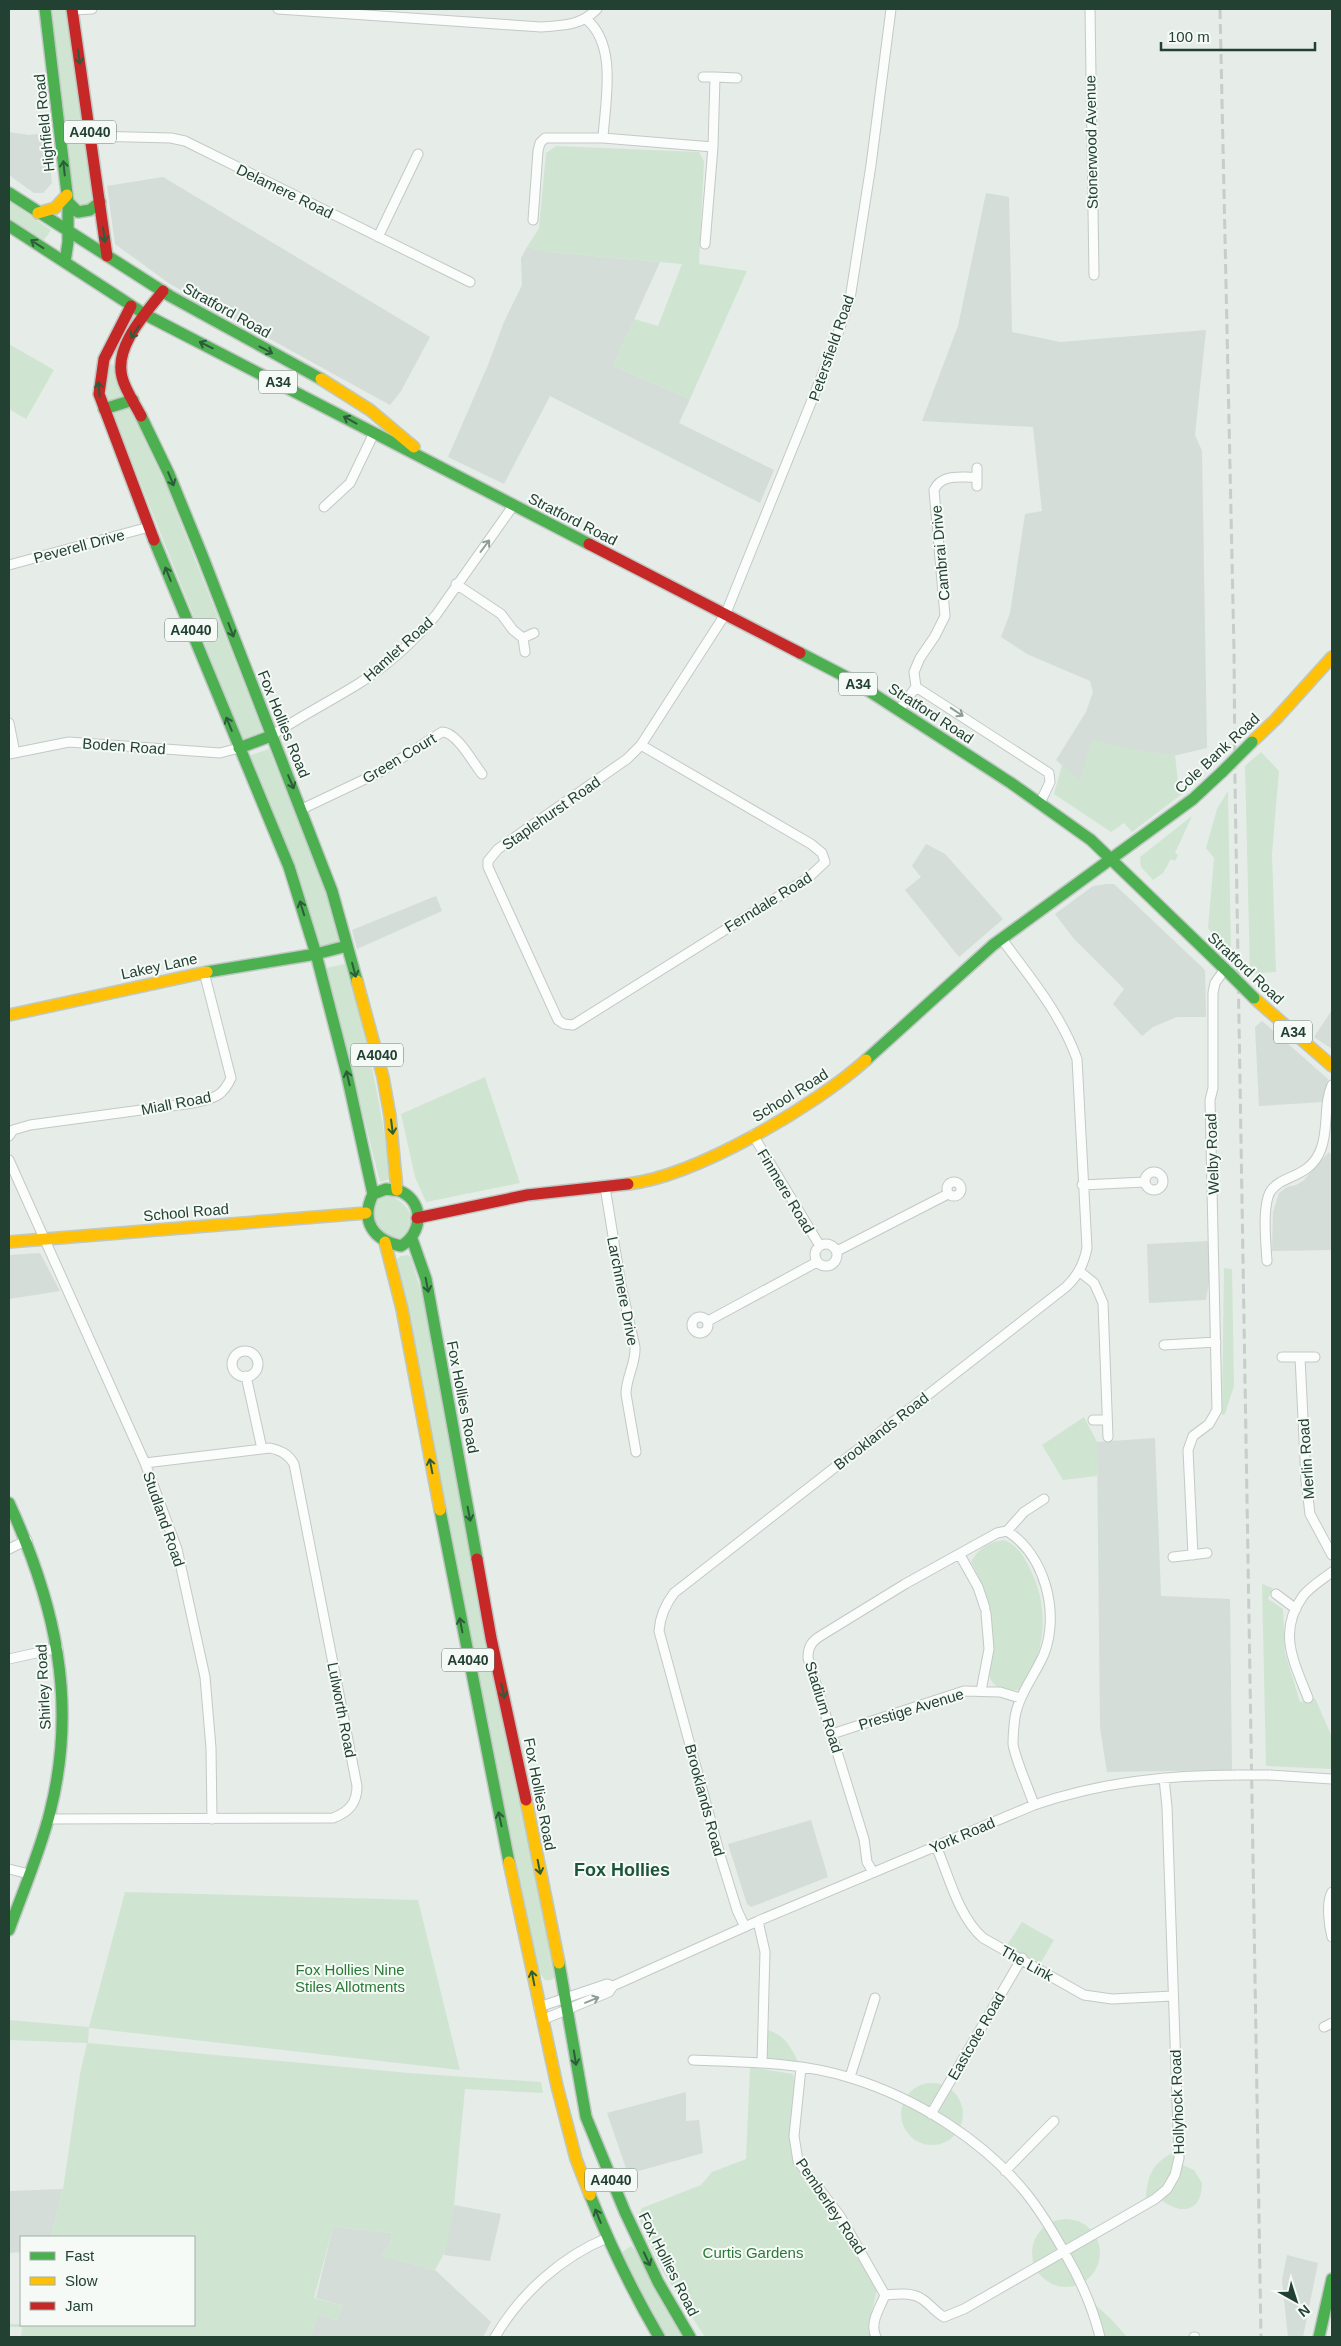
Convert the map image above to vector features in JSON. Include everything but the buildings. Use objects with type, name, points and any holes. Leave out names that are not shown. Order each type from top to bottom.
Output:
[{"type":"main road","name":"Highfield Road","points":[[45,9],[68,199],[69,234]]},
{"type":"main road","name":"A4040","points":[[72,10],[107,256]]},
{"type":"main road","name":"Stratford Road","points":[[9,193],[69,234],[226,329],[356,398],[381,417],[425,459]]},
{"type":"main road","points":[[38,212],[48,212],[68,199],[78,212],[94,209],[100,202]]},
{"type":"main road","name":"Stratford Road","points":[[9,226],[146,315],[288,386],[513,506],[726,613],[852,680],[1040,802],[1091,840],[1254,998],[1332,1066]]},
{"type":"main road","name":"A4040","points":[[64,262],[69,234]]},
{"type":"main road","name":"Fox Hollies Road","points":[[163,291],[126,345],[120,367],[133,400],[169,474],[195,537],[271,736],[302,808],[332,890],[383,1077],[390,1116],[397,1190]]},
{"type":"main road","name":"A4040","points":[[131,306],[104,357],[99,380],[99,394],[149,527],[289,868],[316,954],[347,1075],[372,1194]]},
{"type":"main road","points":[[104,409],[133,400]]},
{"type":"main road","points":[[374,433],[381,417]]},
{"type":"main road","name":"Cole Bank Road","points":[[1111,859],[1193,799],[1276,719],[1332,657]]},
{"type":"main road","points":[[239,748],[271,736]]},
{"type":"main road","name":"School Road","points":[[417,1218],[527,1195],[605,1187],[650,1180],[702,1161],[753,1136],[813,1100],[846,1077],[1001,938],[1111,859]]},
{"type":"main road","name":"Lakey Lane","points":[[9,1015],[204,972],[316,954],[347,946]]},
{"type":"main road","points":[[386,1189],[397,1190],[412,1202],[417,1218],[418,1230],[412,1239],[400,1246],[384,1242],[370,1228],[366,1213],[372,1194],[386,1189]]},
{"type":"main road","name":"School Road","points":[[9,1242],[366,1213]]},
{"type":"main road","name":"Fox Hollies Road","points":[[412,1239],[426,1279],[491,1638],[517,1754],[586,2117],[620,2233],[633,2293],[659,2337]]},
{"type":"main road","name":"Fox Hollies Road","points":[[384,1242],[402,1309],[489,1768],[539,2007],[576,2158],[620,2233],[658,2282],[690,2337]]},
{"type":"main road","name":"Shirley Road","points":[[9,1503],[27,1540],[43,1582],[58,1648],[61,1682],[61,1741],[54,1794],[9,1930]]},
{"type":"main road","points":[[1319,2337],[1332,2279]]},
{"type":"street","points":[[72,10],[92,9]]},
{"type":"street","points":[[278,9],[542,27],[568,25],[586,19],[597,9]]},
{"type":"street","name":"Petersfield Road","points":[[726,613],[827,363],[850,299],[871,165],[891,9]]},
{"type":"street","name":"Stonerwood Avenue","points":[[1090,9],[1094,275]]},
{"type":"street","points":[[586,19],[597,28],[607,64],[603,138]]},
{"type":"street","points":[[703,77],[737,78]]},
{"type":"street","points":[[705,244],[713,147],[715,78]]},
{"type":"street","points":[[533,220],[538,151],[542,134],[713,147]]},
{"type":"street","name":"Delamere Road","points":[[91,136],[170,138],[185,141],[470,282]]},
{"type":"street","points":[[378,237],[418,154]]},
{"type":"street","points":[[324,507],[350,483],[374,433]]},
{"type":"street","name":"Cambrai Drive","points":[[916,687],[914,672],[920,658],[935,636],[945,616],[934,490],[938,482],[943,478],[977,477]]},
{"type":"street","name":"Hamlet Road","points":[[271,736],[360,683],[383,666],[423,630],[436,615],[456,584],[513,506]]},
{"type":"street","name":"Peverell Drive","points":[[9,565],[149,527]]},
{"type":"street","points":[[456,584],[501,614],[513,630],[523,638],[525,652]]},
{"type":"street","name":"Staplehurst Road","points":[[573,1025],[564,1024],[558,1020],[488,867],[488,861],[498,849],[627,759],[641,745],[726,613]]},
{"type":"street","points":[[523,638],[534,633]]},
{"type":"street","points":[[899,710],[916,687],[1049,773],[1050,782],[1040,802]]},
{"type":"street","points":[[9,723],[12,754]]},
{"type":"street","name":"Green Court","points":[[302,808],[380,772],[442,732],[448,732],[455,737],[482,774]]},
{"type":"street","name":"Boden Road","points":[[12,754],[69,742],[220,753],[239,748]]},
{"type":"street","name":"Ferndale Road","points":[[573,1025],[808,878],[825,862],[822,853],[811,844],[641,745]]},
{"type":"street","name":"Brooklands Road","points":[[745,1926],[737,1910],[720,1855],[659,1632],[662,1613],[666,1603],[674,1593],[1066,1287],[1079,1271],[1087,1248],[1082,1185],[1077,1059],[1069,1038],[1037,987],[1001,938]]},
{"type":"street","name":"Welby Road","points":[[1193,1554],[1188,1450],[1193,1436],[1209,1424],[1217,1410],[1210,1100],[1213,1088],[1213,993],[1215,983],[1227,971]]},
{"type":"street","name":"Miall Road","points":[[9,1136],[13,1130],[30,1124],[194,1103],[215,1098],[225,1090],[231,1078],[204,972]]},
{"type":"street","points":[[1267,1261],[1267,1206],[1269,1194],[1279,1183],[1294,1178],[1314,1162],[1321,1150],[1326,1132],[1328,1096],[1332,1085]]},
{"type":"street","name":"Finmere Road","points":[[753,1136],[820,1246]]},
{"type":"street","points":[[9,1160],[45,1239]]},
{"type":"street","points":[[1082,1185],[1145,1182]]},
{"type":"street","name":"Larchmere Drive","points":[[605,1187],[621,1285],[635,1347],[636,1356],[626,1386],[626,1394],[636,1452]]},
{"type":"street","points":[[837,1251],[948,1194]]},
{"type":"street","name":"Studland Road","points":[[45,1239],[145,1464],[177,1549],[205,1677],[211,1748],[212,1819]]},
{"type":"street","points":[[830,1244],[837,1251],[836,1259],[832,1265],[824,1266],[818,1262],[815,1252],[820,1246],[830,1244]]},
{"type":"street","points":[[708,1322],[818,1262]]},
{"type":"street","points":[[1079,1271],[1094,1282],[1103,1303],[1108,1436]]},
{"type":"street","points":[[1164,1346],[1216,1342]]},
{"type":"street","points":[[1282,1357],[1315,1357]]},
{"type":"street","name":"Merlin Road","points":[[1300,1357],[1306,1481],[1310,1514],[1332,1555]]},
{"type":"street","points":[[246,1376],[262,1449]]},
{"type":"street","points":[[1092,1420],[1107,1420]]},
{"type":"street","name":"Lulworth Road","points":[[47,1819],[333,1818],[348,1810],[356,1795],[356,1786],[325,1617],[294,1464],[285,1452],[270,1448],[145,1464]]},
{"type":"street","name":"Stadium Road","points":[[873,1872],[867,1862],[864,1839],[808,1658],[808,1648],[813,1641],[905,1584],[997,1533],[1007,1531],[1024,1512],[1044,1499]]},
{"type":"street","points":[[1007,1531],[1017,1538],[1028,1552],[1049,1592],[1050,1616],[1044,1652],[1020,1698],[1015,1716],[1013,1744],[1034,1805]]},
{"type":"street","points":[[9,1549],[27,1540]]},
{"type":"street","points":[[1173,1557],[1207,1553]]},
{"type":"street","points":[[960,1555],[978,1587],[986,1610],[989,1648],[980,1691]]},
{"type":"street","points":[[1308,1698],[1288,1645],[1290,1628],[1296,1609],[1304,1595],[1332,1572]]},
{"type":"street","points":[[1276,1594],[1296,1609]]},
{"type":"street","points":[[9,1659],[58,1648]]},
{"type":"street","name":"Prestige Avenue","points":[[832,1734],[964,1692],[1000,1692],[1020,1698]]},
{"type":"street","name":"York Road","points":[[539,2007],[566,2005],[609,1992],[614,1986],[745,1926],[1034,1805],[1066,1794],[1109,1784],[1164,1778],[1269,1775],[1332,1779]]},
{"type":"street","name":"Hollyhock Road","points":[[885,2295],[903,2294],[921,2298],[935,2313],[944,2317],[964,2309],[1155,2199],[1167,2189],[1175,2175],[1179,2158],[1167,1807],[1164,1778]]},
{"type":"street","name":"The Link","points":[[936,1846],[959,1902],[975,1930],[993,1944],[1022,1958],[1084,1995],[1112,1999],[1173,1996]]},
{"type":"street","points":[[9,1869],[29,1874]]},
{"type":"street","points":[[1332,1892],[1330,1913],[1332,1937]]},
{"type":"street","points":[[758,1921],[765,1952],[762,2063]]},
{"type":"street","name":"Eastcote Road","points":[[931,2114],[1022,1958]]},
{"type":"street","points":[[850,2077],[875,1998]]},
{"type":"street","name":"York Road","points":[[542,2020],[566,2005]]},
{"type":"street","points":[[693,2060],[762,2063],[821,2070],[850,2077],[904,2100],[931,2114],[962,2135],[1005,2170],[1025,2192],[1046,2221],[1092,2305],[1100,2337]]},
{"type":"street","name":"Pemberley Road","points":[[801,2068],[794,2136],[798,2161],[840,2216],[885,2295]]},
{"type":"street","points":[[1005,2170],[1054,2121]]},
{"type":"street","points":[[495,2337],[508,2315],[547,2274],[578,2254],[620,2233]]},
{"type":"street","points":[[876,2337],[873,2328],[874,2322],[885,2295]]},
{"type":"shaded area","points":[[9,132],[29,135],[46,133],[52,183],[43,193],[34,193],[9,175]]},
{"type":"shaded area","points":[[163,177],[430,337],[401,391],[390,405],[170,284],[115,244],[107,186]]},
{"type":"shaded area","points":[[986,193],[1009,197],[1012,332],[1060,342],[1206,330],[1195,435],[1202,451],[1207,748],[1173,756],[1135,750],[1080,781],[1056,760],[1086,712],[1093,692],[1090,681],[1027,654],[1001,637],[1010,613],[1025,514],[1042,511],[1033,427],[922,421],[958,326]]},
{"type":"shaded area","points":[[527,247],[549,252],[660,262],[613,366],[690,399],[679,423],[774,470],[760,503],[550,396],[504,484],[448,457],[488,365],[504,322],[522,285],[521,258]]},
{"type":"shaded area","points":[[926,844],[945,854],[1003,919],[959,957],[905,890],[921,877],[912,866]]},
{"type":"shaded area","points":[[1114,884],[1205,970],[1206,1017],[1177,1017],[1153,1027],[1142,1036],[1113,1004],[1124,989],[1074,939],[1055,914],[1093,886]]},
{"type":"shaded area","points":[[436,896],[442,911],[357,949],[352,930]]},
{"type":"shaded area","points":[[1332,1010],[1332,1049],[1314,1037]]},
{"type":"shaded area","points":[[1262,1021],[1328,1079],[1323,1102],[1259,1106],[1255,1027]]},
{"type":"shaded area","points":[[1329,1152],[1332,1156],[1332,1250],[1272,1251],[1273,1212],[1279,1193],[1287,1187],[1303,1181]]},
{"type":"shaded area","points":[[1210,1241],[1210,1276],[1206,1300],[1149,1303],[1147,1244]]},
{"type":"shaded area","points":[[40,1253],[60,1291],[9,1299],[9,1255]]},
{"type":"shaded area","points":[[1155,1438],[1161,1596],[1230,1599],[1232,1770],[1107,1772],[1100,1728],[1097,1442]]},
{"type":"shaded area","points":[[811,1820],[828,1877],[751,1907],[747,1904],[728,1844]]},
{"type":"shaded area","points":[[686,2092],[686,2121],[699,2120],[703,2153],[628,2174],[607,2113]]},
{"type":"shaded area","points":[[63,2189],[51,2236],[20,2236],[20,2252],[9,2253],[9,2191]]},
{"type":"shaded area","points":[[454,2205],[501,2214],[490,2261],[444,2255]]},
{"type":"shaded area","points":[[333,2227],[392,2233],[390,2244],[382,2256],[435,2270],[491,2322],[483,2337],[311,2337],[317,2315],[337,2320],[342,2305],[316,2298]]},
{"type":"shaded area","points":[[1287,2255],[1318,2263],[1303,2337],[1288,2337],[1282,2280]]},
{"type":"green space","points":[[48,9],[66,9],[92,197],[90,202],[81,207],[74,202]]},
{"type":"green space","points":[[556,146],[699,152],[704,161],[699,264],[747,271],[690,399],[613,366],[634,319],[658,326],[682,264],[548,252],[527,247],[539,228],[546,153]]},
{"type":"green space","points":[[9,201],[51,230],[44,240],[9,219]]},
{"type":"green space","points":[[9,344],[54,370],[26,419],[9,409]]},
{"type":"green space","points":[[113,364],[124,396],[108,401],[106,386],[109,365]]},
{"type":"green space","points":[[130,408],[165,483],[263,732],[243,740],[113,414]]},
{"type":"green space","points":[[1092,740],[1135,750],[1175,755],[1178,782],[1182,794],[1132,832],[1124,823],[1111,832],[1054,794],[1062,765],[1080,780]]},
{"type":"green space","points":[[269,749],[327,893],[340,941],[320,947],[249,756]]},
{"type":"green space","points":[[1261,752],[1279,771],[1272,854],[1276,972],[1250,974],[1245,766]]},
{"type":"green space","points":[[1228,791],[1231,953],[1208,928],[1214,858],[1206,848],[1217,809]]},
{"type":"green space","points":[[1192,816],[1175,853],[1178,855],[1175,861],[1171,859],[1163,873],[1153,880],[1141,867],[1140,857]]},
{"type":"green space","points":[[345,964],[367,1044],[383,1124],[391,1179],[380,1182],[326,968]]},
{"type":"green space","points":[[485,1077],[520,1183],[426,1202],[415,1177],[401,1114]]},
{"type":"green space","points":[[385,1193],[400,1202],[410,1213],[411,1226],[400,1240],[387,1236],[382,1232],[374,1217],[372,1204]]},
{"type":"green space","points":[[408,1255],[411,1258],[423,1298],[555,1977],[551,1980],[545,1980],[537,1970],[509,1838],[396,1260],[401,1256]]},
{"type":"green space","points":[[1224,1268],[1232,1269],[1234,1386],[1225,1414],[1222,1415]]},
{"type":"green space","points":[[1084,1417],[1097,1442],[1097,1476],[1063,1480],[1042,1445]]},
{"type":"green space","points":[[1004,1540],[1017,1549],[1029,1566],[1037,1586],[1043,1616],[1040,1647],[1028,1677],[1019,1690],[1000,1688],[991,1680],[989,1672],[992,1650],[990,1612],[985,1592],[971,1562],[984,1546]]},
{"type":"green space","points":[[1262,1584],[1273,1588],[1268,1599],[1283,1609],[1285,1653],[1300,1702],[1315,1698],[1332,1737],[1332,1769],[1266,1766]]},
{"type":"green space","name":"Fox Hollies Nine Stiles Allotments","points":[[125,1892],[418,1900],[460,2070],[89,2028],[88,2043],[409,2073],[541,2082],[543,2093],[465,2089],[454,2205],[446,2250],[435,2270],[382,2256],[390,2244],[392,2233],[333,2227],[314,2298],[342,2305],[337,2320],[317,2315],[311,2337],[21,2337],[22,2327],[9,2327],[9,2324],[20,2324],[20,2326],[195,2326],[195,2236],[51,2236],[63,2189],[80,2074],[87,2043],[9,2040],[9,2020],[89,2027]]},
{"type":"green space","points":[[1022,1922],[1054,1940],[1040,1964],[1007,1945]]},
{"type":"green space","points":[[762,2029],[777,2034],[787,2042],[801,2068],[762,2063]]},
{"type":"green space","name":"Curtis Gardens","points":[[750,2067],[793,2074],[795,2083],[791,2143],[795,2162],[801,2174],[846,2232],[877,2289],[868,2329],[871,2337],[705,2337],[663,2272],[638,2217],[642,2208],[701,2185],[712,2172],[746,2159]]},
{"type":"green space","points":[[926,2083],[938,2083],[954,2092],[961,2102],[963,2114],[961,2126],[954,2136],[938,2145],[926,2145],[915,2140],[906,2131],[901,2120],[901,2108],[906,2097],[915,2088]]},
{"type":"green space","points":[[1179,2150],[1178,2163],[1194,2170],[1202,2183],[1198,2201],[1187,2209],[1173,2207],[1158,2197],[1146,2205],[1147,2186],[1152,2171],[1162,2160]]},
{"type":"green space","points":[[1066,2219],[1079,2222],[1090,2229],[1097,2240],[1100,2253],[1097,2266],[1090,2277],[1079,2284],[1066,2287],[1053,2284],[1042,2277],[1035,2266],[1032,2253],[1035,2240],[1042,2229],[1053,2222]]},
{"type":"green space","points":[[631,2246],[636,2251],[684,2337],[665,2337],[637,2288],[621,2253]]},
{"type":"green space","points":[[1089,2299],[1111,2319],[1127,2337],[1100,2337]]},
{"type":"railway","points":[[1220,9],[1234,650],[1261,2337]]},
{"type":"traffic: fast","points":[[45,9],[68,202],[68,242],[65,262]]},
{"type":"traffic: fast","points":[[9,193],[170,296],[321,379]]},
{"type":"traffic: fast","points":[[68,202],[78,212],[90,210],[100,202]]},
{"type":"traffic: fast","points":[[9,226],[146,315],[589,544]]},
{"type":"traffic: fast","points":[[104,409],[133,400]]},
{"type":"traffic: fast","points":[[141,416],[169,474],[202,555],[332,891],[357,981]]},
{"type":"traffic: fast","points":[[154,540],[289,867],[316,954],[347,1075],[373,1194]]},
{"type":"traffic: fast","points":[[800,653],[852,680],[1011,783],[1091,840],[1229,973]]},
{"type":"traffic: fast","points":[[239,748],[271,736]]},
{"type":"traffic: fast","points":[[1222,772],[1252,742]]},
{"type":"traffic: fast","points":[[866,1060],[993,945],[1193,799],[1222,772]]},
{"type":"traffic: fast","points":[[316,954],[347,946]]},
{"type":"traffic: fast","points":[[207,972],[316,954]]},
{"type":"traffic: fast","points":[[1229,973],[1254,998]]},
{"type":"traffic: fast","points":[[386,1189],[402,1192],[409,1197],[417,1211],[417,1227],[408,1241],[401,1246],[391,1243],[376,1234],[369,1221],[369,1204],[373,1194],[386,1189]]},
{"type":"traffic: fast","points":[[412,1239],[426,1279],[477,1559]]},
{"type":"traffic: fast","points":[[9,1503],[39,1578],[50,1616],[61,1692],[62,1731],[58,1771],[50,1812],[36,1857],[9,1930]]},
{"type":"traffic: fast","points":[[440,1510],[509,1862]]},
{"type":"traffic: fast","points":[[559,1963],[586,2117],[625,2212],[658,2282],[690,2337]]},
{"type":"traffic: fast","points":[[590,2195],[622,2268],[659,2337]]},
{"type":"traffic: fast","points":[[1319,2337],[1332,2279]]},
{"type":"traffic: slow","points":[[38,213],[55,208],[67,195]]},
{"type":"traffic: slow","points":[[321,379],[370,410],[414,447]]},
{"type":"traffic: slow","points":[[1252,742],[1276,719],[1332,657]]},
{"type":"traffic: slow","points":[[9,1015],[207,972]]},
{"type":"traffic: slow","points":[[357,981],[383,1077],[390,1116],[397,1190]]},
{"type":"traffic: slow","points":[[1254,998],[1332,1066]]},
{"type":"traffic: slow","points":[[628,1184],[656,1178],[687,1168],[753,1136],[817,1098],[866,1060]]},
{"type":"traffic: slow","points":[[9,1242],[366,1213]]},
{"type":"traffic: slow","points":[[385,1242],[402,1309],[440,1510]]},
{"type":"traffic: slow","points":[[526,1800],[559,1963]]},
{"type":"traffic: slow","points":[[509,1862],[557,2086],[576,2159],[590,2195]]},
{"type":"traffic: jam","points":[[72,9],[107,256]]},
{"type":"traffic: jam","points":[[141,416],[123,382],[121,365],[127,342],[133,331],[163,291]]},
{"type":"traffic: jam","points":[[131,306],[104,359],[99,394],[154,540]]},
{"type":"traffic: jam","points":[[589,544],[800,653]]},
{"type":"traffic: jam","points":[[417,1218],[527,1195],[628,1184]]},
{"type":"traffic: jam","points":[[477,1559],[491,1638],[526,1800]]},
{"type":"district","name":"Fox Hollies","points":[[622,1870]]}]
